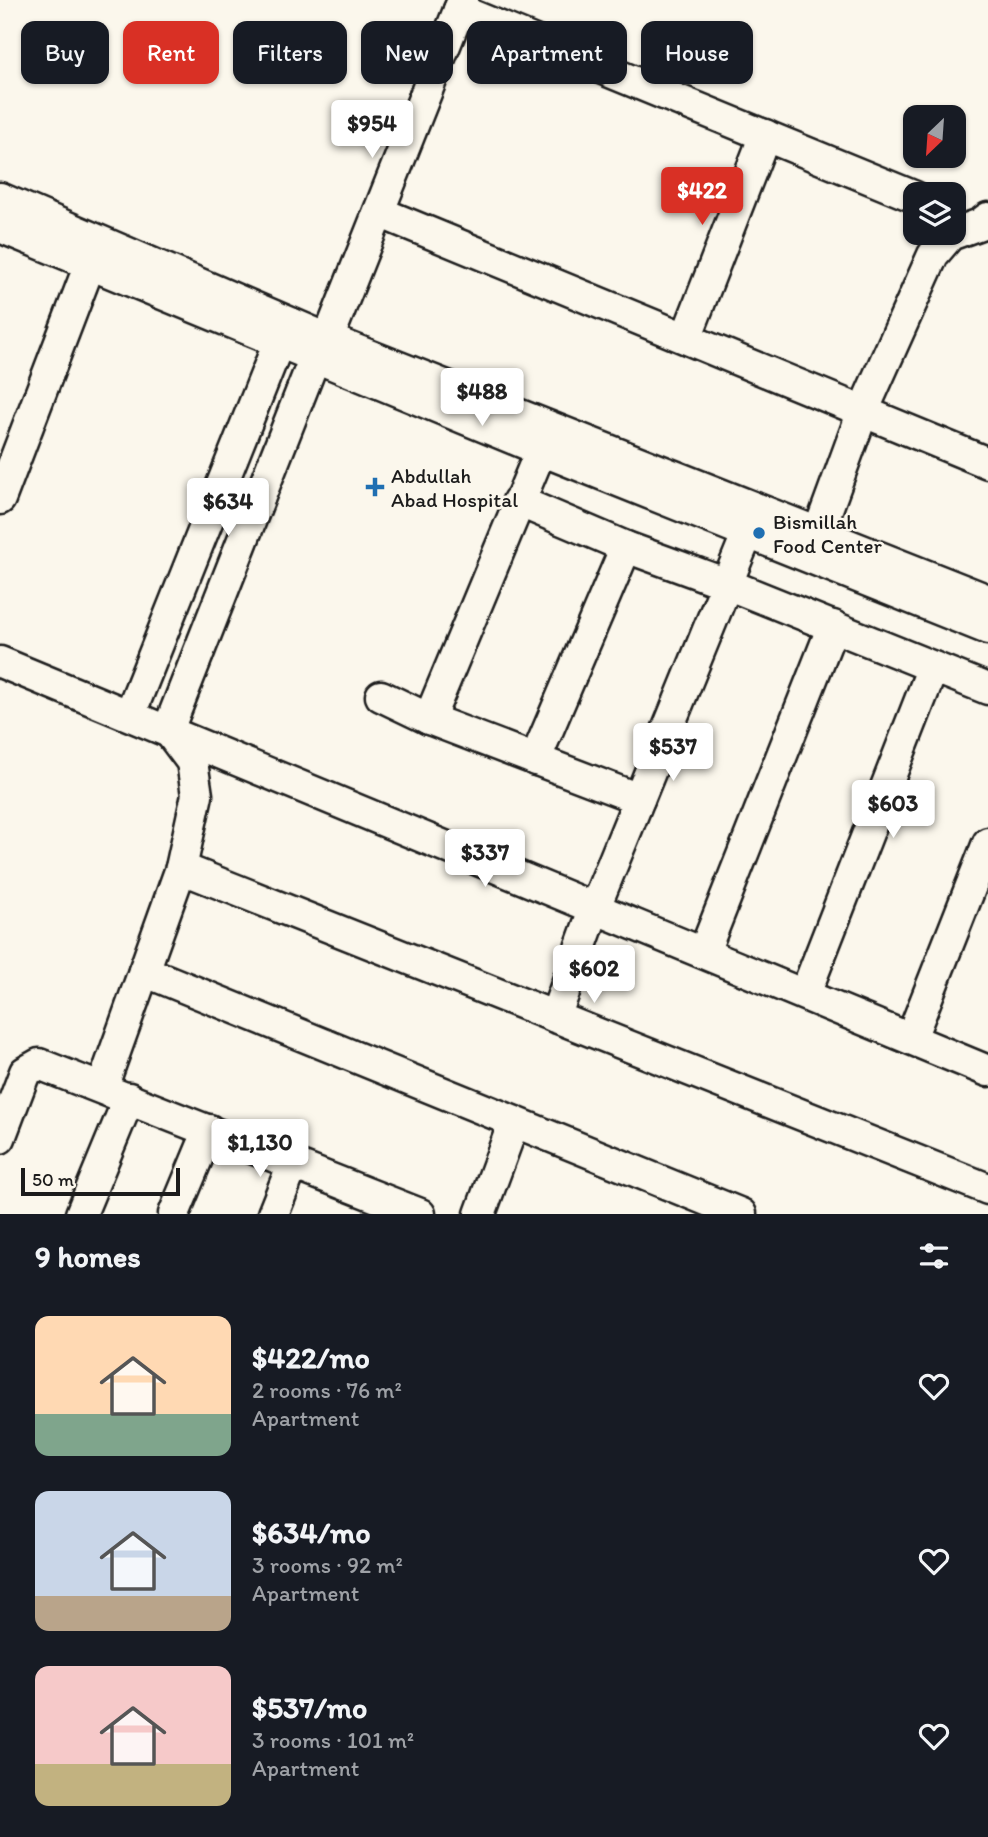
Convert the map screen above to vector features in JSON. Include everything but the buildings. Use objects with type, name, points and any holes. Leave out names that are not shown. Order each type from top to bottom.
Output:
[{"type":"street","points":[[168,730],[461,5],[903,192]]},
{"type":"street","points":[[686,338],[765,135]]},
{"type":"street","points":[[0,198],[541,450],[748,532],[814,545],[988,600]]},
{"type":"street","points":[[379,212],[988,463]]},
{"type":"street","points":[[814,545],[863,411],[933,255],[950,235],[974,219]]},
{"type":"street","points":[[1,230],[279,342],[322,348],[814,545],[988,629]]},
{"type":"street","points":[[0,499],[90,264]]},
{"type":"street","points":[[130,714],[279,342]]},
{"type":"street","points":[[429,719],[541,450]]},
{"type":"street","points":[[518,501],[625,547],[727,584],[988,689]]},
{"type":"street","points":[[555,1017],[596,907],[748,532]]},
{"type":"street","points":[[536,760],[625,547]]},
{"type":"street","points":[[704,952],[833,626]]},
{"type":"street","points":[[0,662],[988,1070]]},
{"type":"street","points":[[805,994],[933,667]]},
{"type":"street","points":[[382,696],[429,719],[639,799]]},
{"type":"street","points":[[81,1214],[116,1093],[144,971],[181,868],[197,795],[192,762],[168,730]]},
{"type":"street","points":[[911,1038],[988,843]]},
{"type":"street","points":[[181,868],[988,1189]]},
{"type":"street","points":[[144,971],[741,1214]]},
{"type":"street","points":[[1,1134],[24,1072],[39,1064],[420,1214]]},
{"type":"street","points":[[480,1214],[514,1122]]},
{"type":"street","points":[[174,1214],[209,1130]]},
{"type":"street","points":[[273,1214],[293,1164]]},
{"type":"place","name":"Abdullah Abad Hospital","points":[[375,487]]},
{"type":"place","name":"Bismillah Food Center","points":[[759,533]]}]
